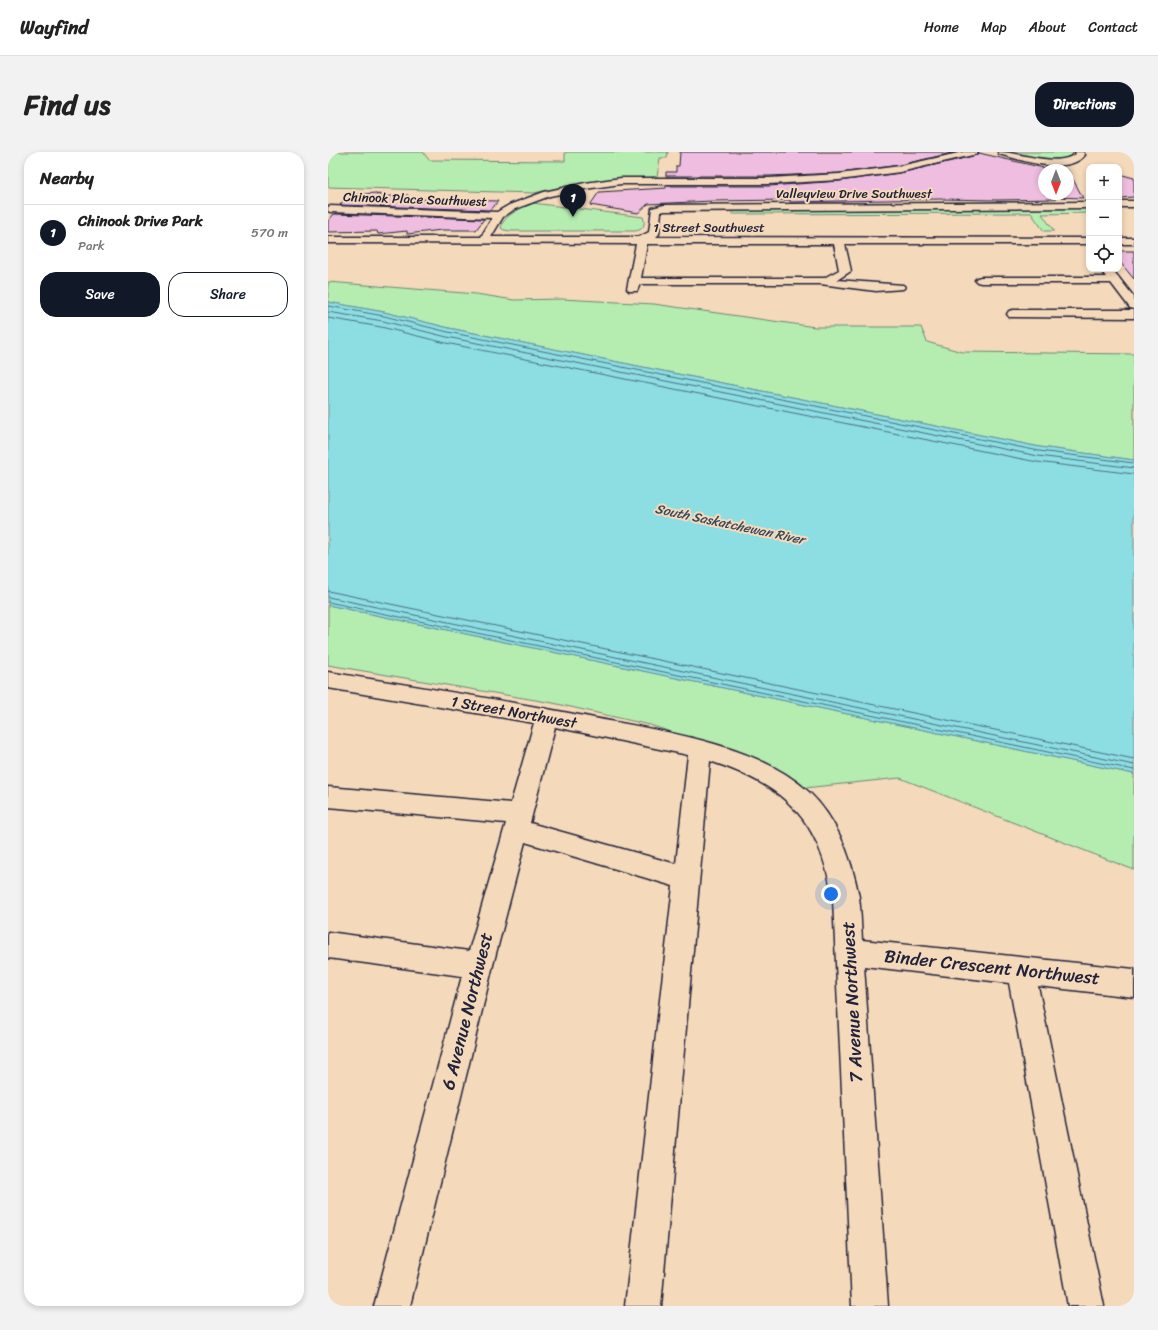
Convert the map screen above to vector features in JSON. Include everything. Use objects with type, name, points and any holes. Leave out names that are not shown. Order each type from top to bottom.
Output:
[{"type":"street","points":[[486,237],[500,215],[529,200],[547,194],[585,186],[620,182],[769,181],[839,177],[900,169],[974,152]]},
{"type":"street","points":[[1002,152],[1034,160],[1067,162],[1081,156],[1079,152]]},
{"type":"street","points":[[1122,204],[1134,204]]},
{"type":"street","name":"Valleyview Drive Southwest","points":[[654,234],[656,210],[664,208],[1086,205]]},
{"type":"street","name":"Chinook Place Southwest","points":[[330,209],[500,215]]},
{"type":"street","points":[[654,234],[642,240],[634,285],[827,281],[845,272],[838,241]]},
{"type":"street","name":"1 Street Southwest","points":[[328,240],[654,234],[1086,241]]},
{"type":"street","points":[[1122,234],[1134,234]]},
{"type":"street","name":"1 Street Southwest","points":[[486,237],[642,240],[1086,241]]},
{"type":"street","points":[[1122,241],[1134,241]]},
{"type":"street","points":[[1108,272],[1134,305]]},
{"type":"street","points":[[981,280],[1114,280]]},
{"type":"street","points":[[827,281],[824,282],[899,287]]},
{"type":"street","points":[[1012,314],[1134,314]]},
{"type":"street","name":"1 Street Northwest","points":[[328,680],[547,716],[700,748]]},
{"type":"street","name":"6 Avenue Northwest","points":[[392,1306],[479,964],[547,716]]},
{"type":"street","points":[[643,1306],[700,748]]},
{"type":"street","name":"7 Avenue Northwest","points":[[700,748],[755,769],[780,782],[801,799],[818,820],[831,845],[841,871],[846,899],[850,952],[870,1306]]},
{"type":"street","points":[[328,797],[517,822],[686,879]]},
{"type":"street","points":[[328,944],[479,964]]},
{"type":"street","name":"Binder Crescent Northwest","points":[[850,952],[1134,983]]},
{"type":"street","points":[[1021,970],[1086,1306]]},
{"type":"green space","points":[[328,152],[423,152],[429,160],[565,161],[565,152],[668,152],[667,158],[660,158],[657,177],[606,180],[534,193],[328,187]]},
{"type":"green space","points":[[1010,152],[1072,152],[1073,155],[1060,160],[1051,160],[1033,158]]},
{"type":"green space","points":[[533,203],[643,217],[644,225],[640,230],[635,231],[511,231],[501,228],[505,219]]},
{"type":"green space","points":[[1086,208],[1086,213],[1042,214],[1054,231],[1044,231],[1031,213],[732,214],[732,211]]},
{"type":"green space","points":[[328,282],[476,294],[514,300],[562,299],[654,304],[815,327],[921,327],[927,342],[962,352],[1134,354],[1134,460],[1040,447],[449,328],[384,312],[328,302]]},
{"type":"green space","points":[[328,605],[1134,774],[1134,870],[900,778],[804,788],[732,752],[650,725],[553,703],[328,665]]},
{"type":"water","name":"South Saskatchewan River","points":[[328,302],[384,312],[449,328],[1040,447],[1134,460],[1134,774],[328,605]]},
{"type":"building","points":[[680,152],[956,152],[900,165],[839,173],[769,176],[666,176],[666,172],[676,172],[676,166],[679,166]]},
{"type":"building","points":[[979,153],[1038,167],[1038,199],[939,199],[790,202],[790,200],[713,201],[648,204],[638,213],[590,205],[599,192],[666,188],[666,186],[769,186],[839,181],[900,173],[977,155]]},
{"type":"building","points":[[1122,175],[1134,178],[1134,197],[1122,198]]},
{"type":"building","points":[[1074,181],[1083,198],[1074,198]]},
{"type":"building","points":[[376,193],[376,195],[380,194],[380,197],[408,195],[408,199],[498,201],[491,210],[340,205],[348,195]]},
{"type":"building","points":[[334,214],[484,219],[476,230],[442,230],[407,234],[407,231],[378,234],[377,231],[328,232],[328,221]]},
{"type":"building","points":[[1122,251],[1134,251],[1134,279],[1122,265]]},
{"type":"place","name":"Chinook Drive Park","points":[[573,217]]}]
